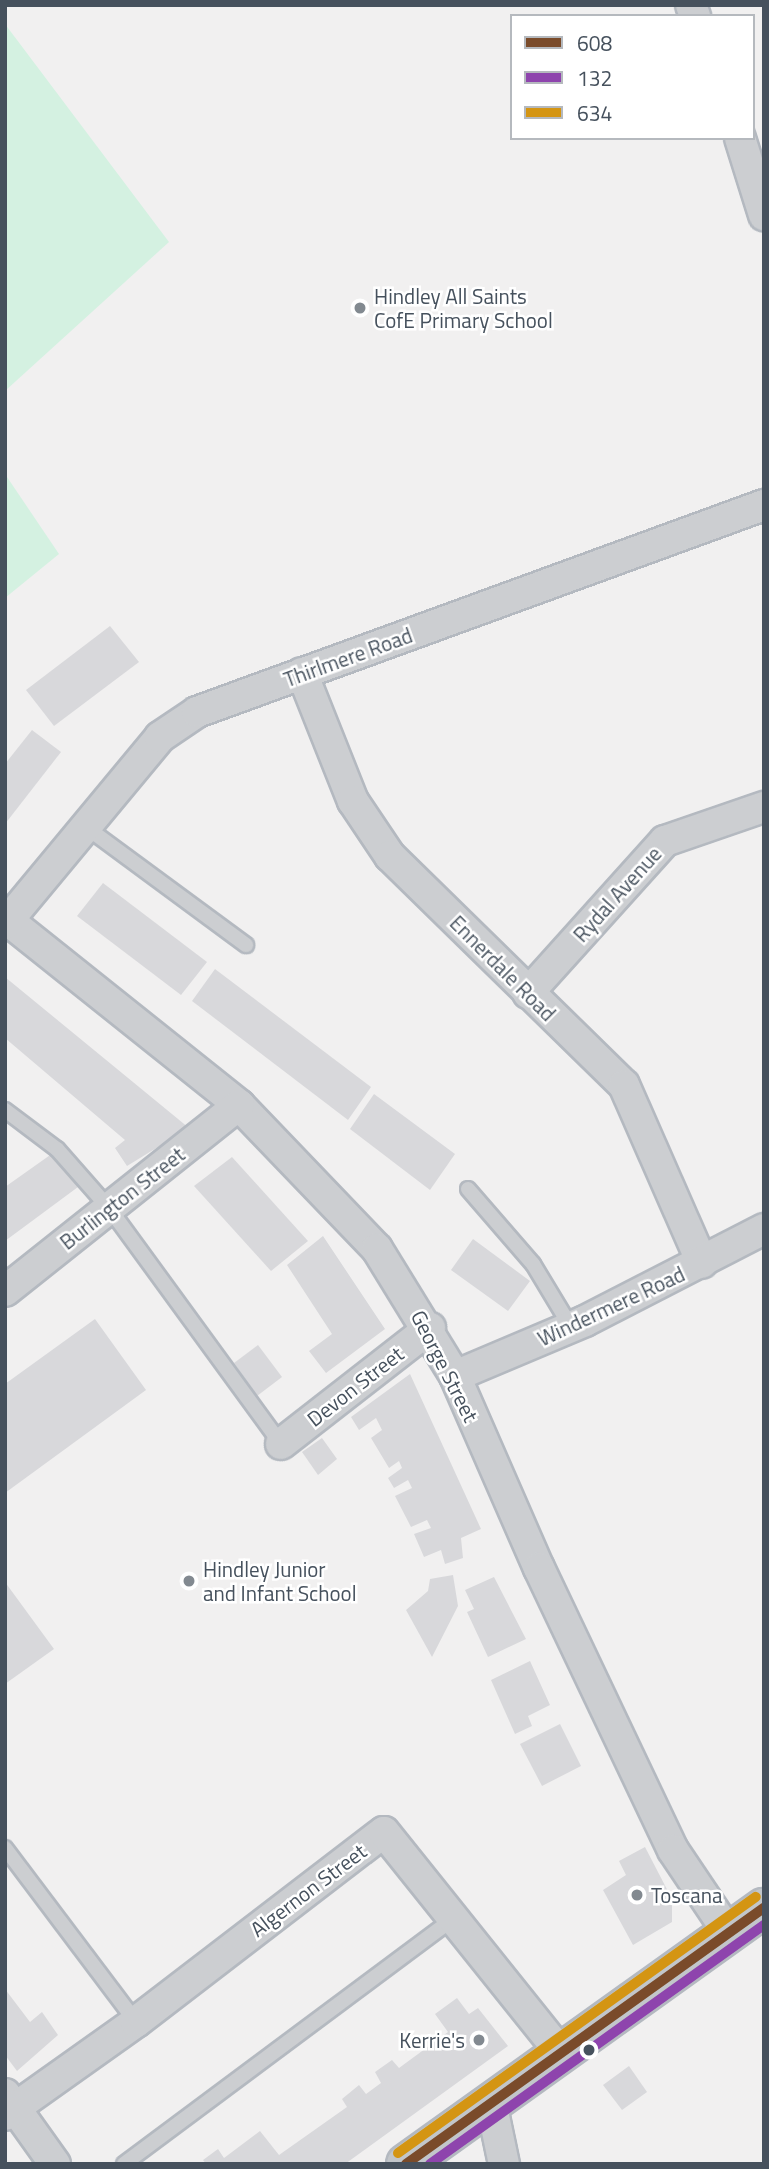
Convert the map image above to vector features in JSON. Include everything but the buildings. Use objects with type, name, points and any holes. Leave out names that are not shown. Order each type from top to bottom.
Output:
[{"type":"highway","points":[[406,2164],[764,1908]]},
{"type":"street","points":[[750,144],[764,215]]},
{"type":"street","name":"Thirlmere Road","points":[[7,921],[160,737],[197,712],[764,505]]},
{"type":"street","name":"Ennerdale Road","points":[[302,673],[353,800],[390,856],[624,1085],[702,1263]]},
{"type":"street","name":"Rydal Avenue","points":[[528,993],[665,841],[764,807]]},
{"type":"street","name":"George Street","points":[[7,921],[239,1105],[377,1249],[429,1328],[455,1376],[539,1568],[673,1850],[728,1932]]},
{"type":"street","name":"Burlington Street","points":[[5,1291],[239,1105]]},
{"type":"street","name":"Windermere Road","points":[[455,1376],[571,1327],[702,1263],[764,1229]]},
{"type":"street","name":"Devon Street","points":[[281,1444],[429,1328]]},
{"type":"street","name":"Algernon Street","points":[[9,2106],[136,2022],[384,1832],[560,2052]]},
{"type":"street","points":[[491,2102],[504,2164]]},
{"type":"street","points":[[9,2106],[55,2164]]},
{"type":"lane","points":[[86,827],[246,945]]},
{"type":"lane","points":[[5,1110],[57,1149],[109,1208],[281,1444]]},
{"type":"lane","points":[[468,1189],[533,1264],[571,1327]]},
{"type":"lane","points":[[5,1848],[136,2022]]},
{"type":"lane","points":[[124,2164],[453,1919]]},
{"type":"green space","points":[[5,24],[169,242],[5,391]]},
{"type":"green space","points":[[5,474],[59,554],[5,598]]},
{"type":"transit line","name":"634","points":[[398,2153],[756,1897]]},
{"type":"transit line","name":"608","points":[[406,2164],[764,1908]]},
{"type":"transit line","name":"132","points":[[430,2164],[764,1925]]},
{"type":"place","name":"Hindley All Saints CofE Primary School","points":[[360,308]]},
{"type":"place","name":"Hindley Junior and Infant School","points":[[189,1581]]},
{"type":"place","name":"Toscana","points":[[637,1895]]},
{"type":"place","name":"Kerrie's","points":[[479,2040]]}]
